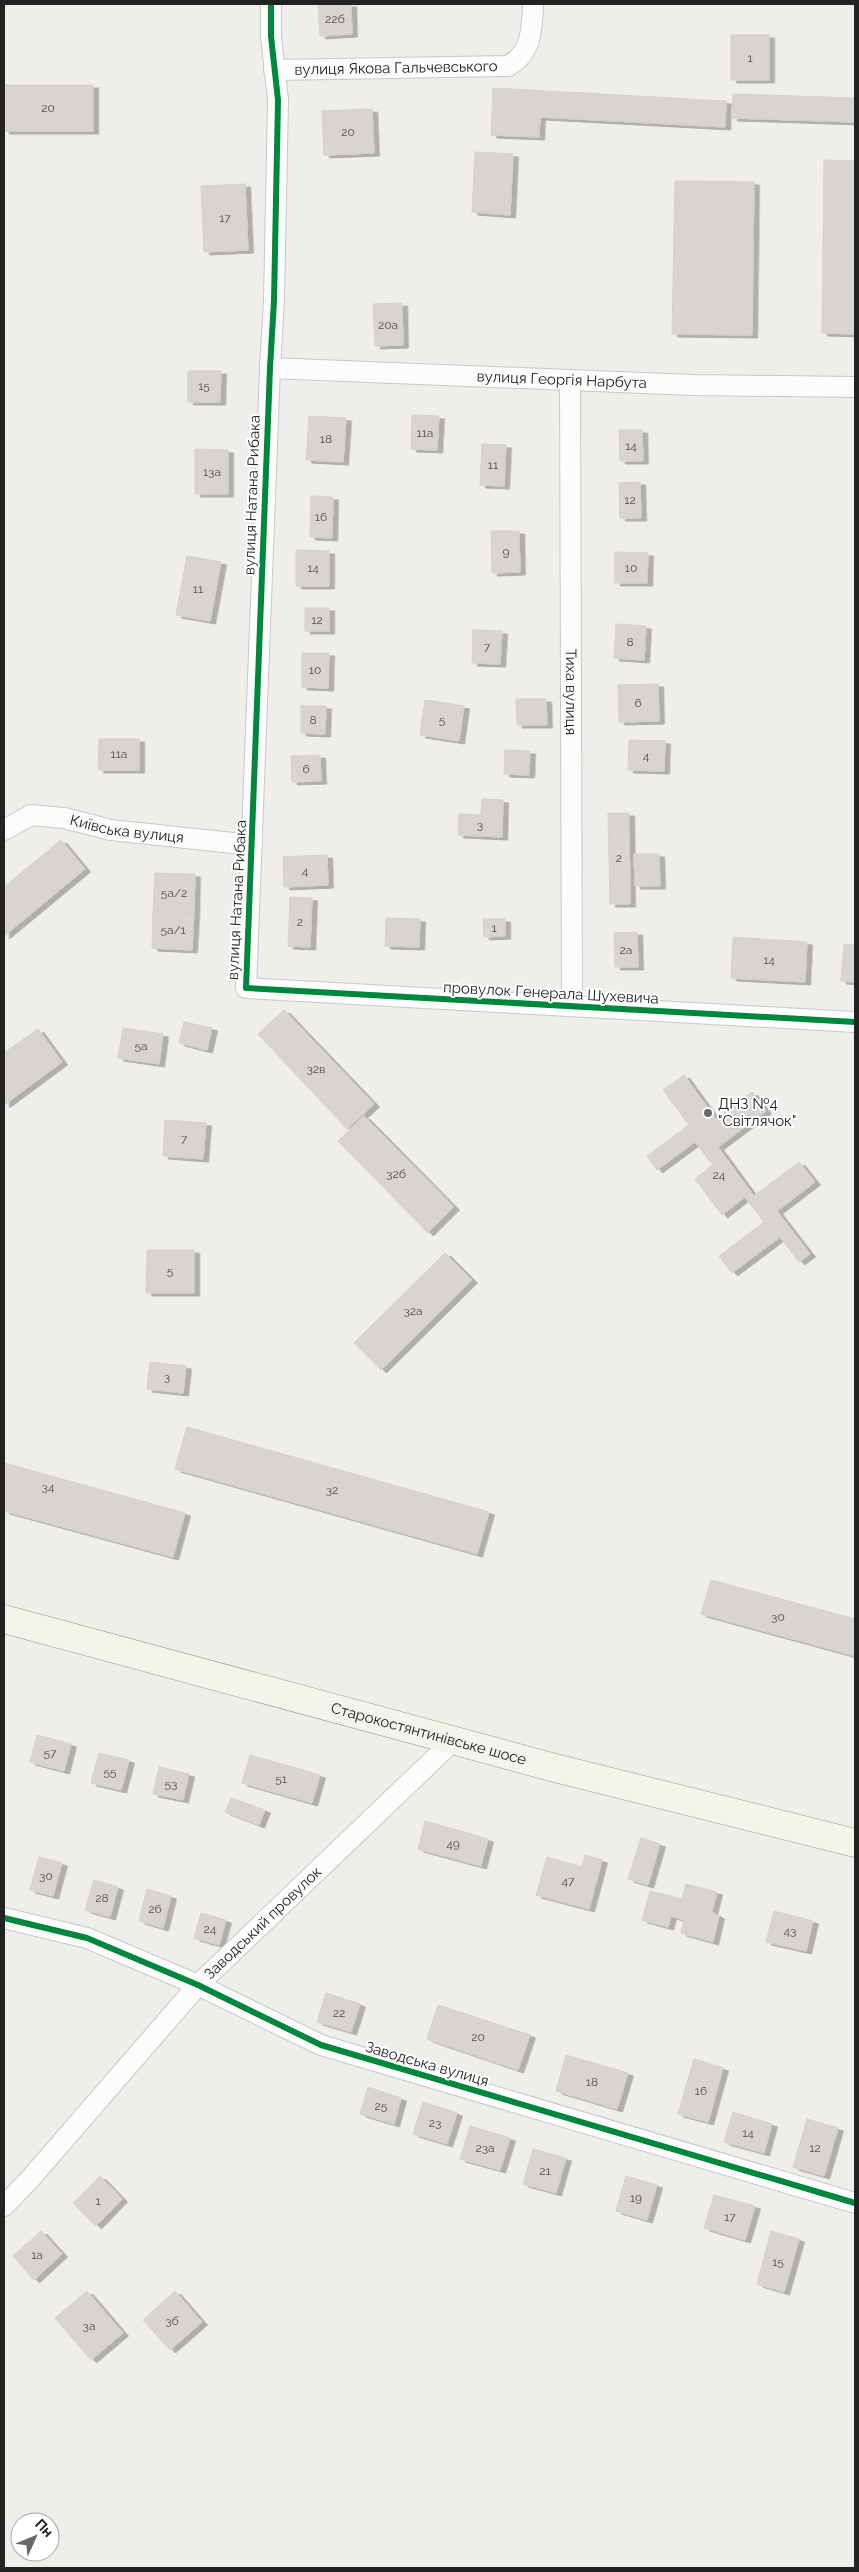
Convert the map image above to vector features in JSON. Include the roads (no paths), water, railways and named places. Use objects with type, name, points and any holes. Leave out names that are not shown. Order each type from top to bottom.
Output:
[{"type":"main road","name":"Старокостянтинівське шосе","points":[[4,1619],[454,1740],[855,1843]]},
{"type":"street","name":"вулиця Натана Рибака","points":[[246,988],[274,301],[278,100],[274,70],[271,4]]},
{"type":"street","name":"вулиця Якова Гальчевського","points":[[274,70],[508,66],[518,60],[526,51],[531,31],[533,4]]},
{"type":"street","name":"вулиця Георгія Нарбута","points":[[270,368],[694,385],[855,387]]},
{"type":"street","name":"Тиха вулиця","points":[[570,380],[572,1006]]},
{"type":"street","name":"Київська вулиця","points":[[4,830],[31,815],[64,818],[111,830],[252,845]]},
{"type":"street","name":"провулок Генерала Шухевича","points":[[246,988],[855,1022]]},
{"type":"street","name":"Заводський провулок","points":[[4,2206],[30,2179],[198,1986],[454,1740]]},
{"type":"street","name":"Заводська вулиця","points":[[4,1918],[86,1938],[198,1986],[321,2046],[855,2203]]},
{"type":"place","name":"ДНЗ №4 \"Світлячок\"","points":[[708,1113]]}]
